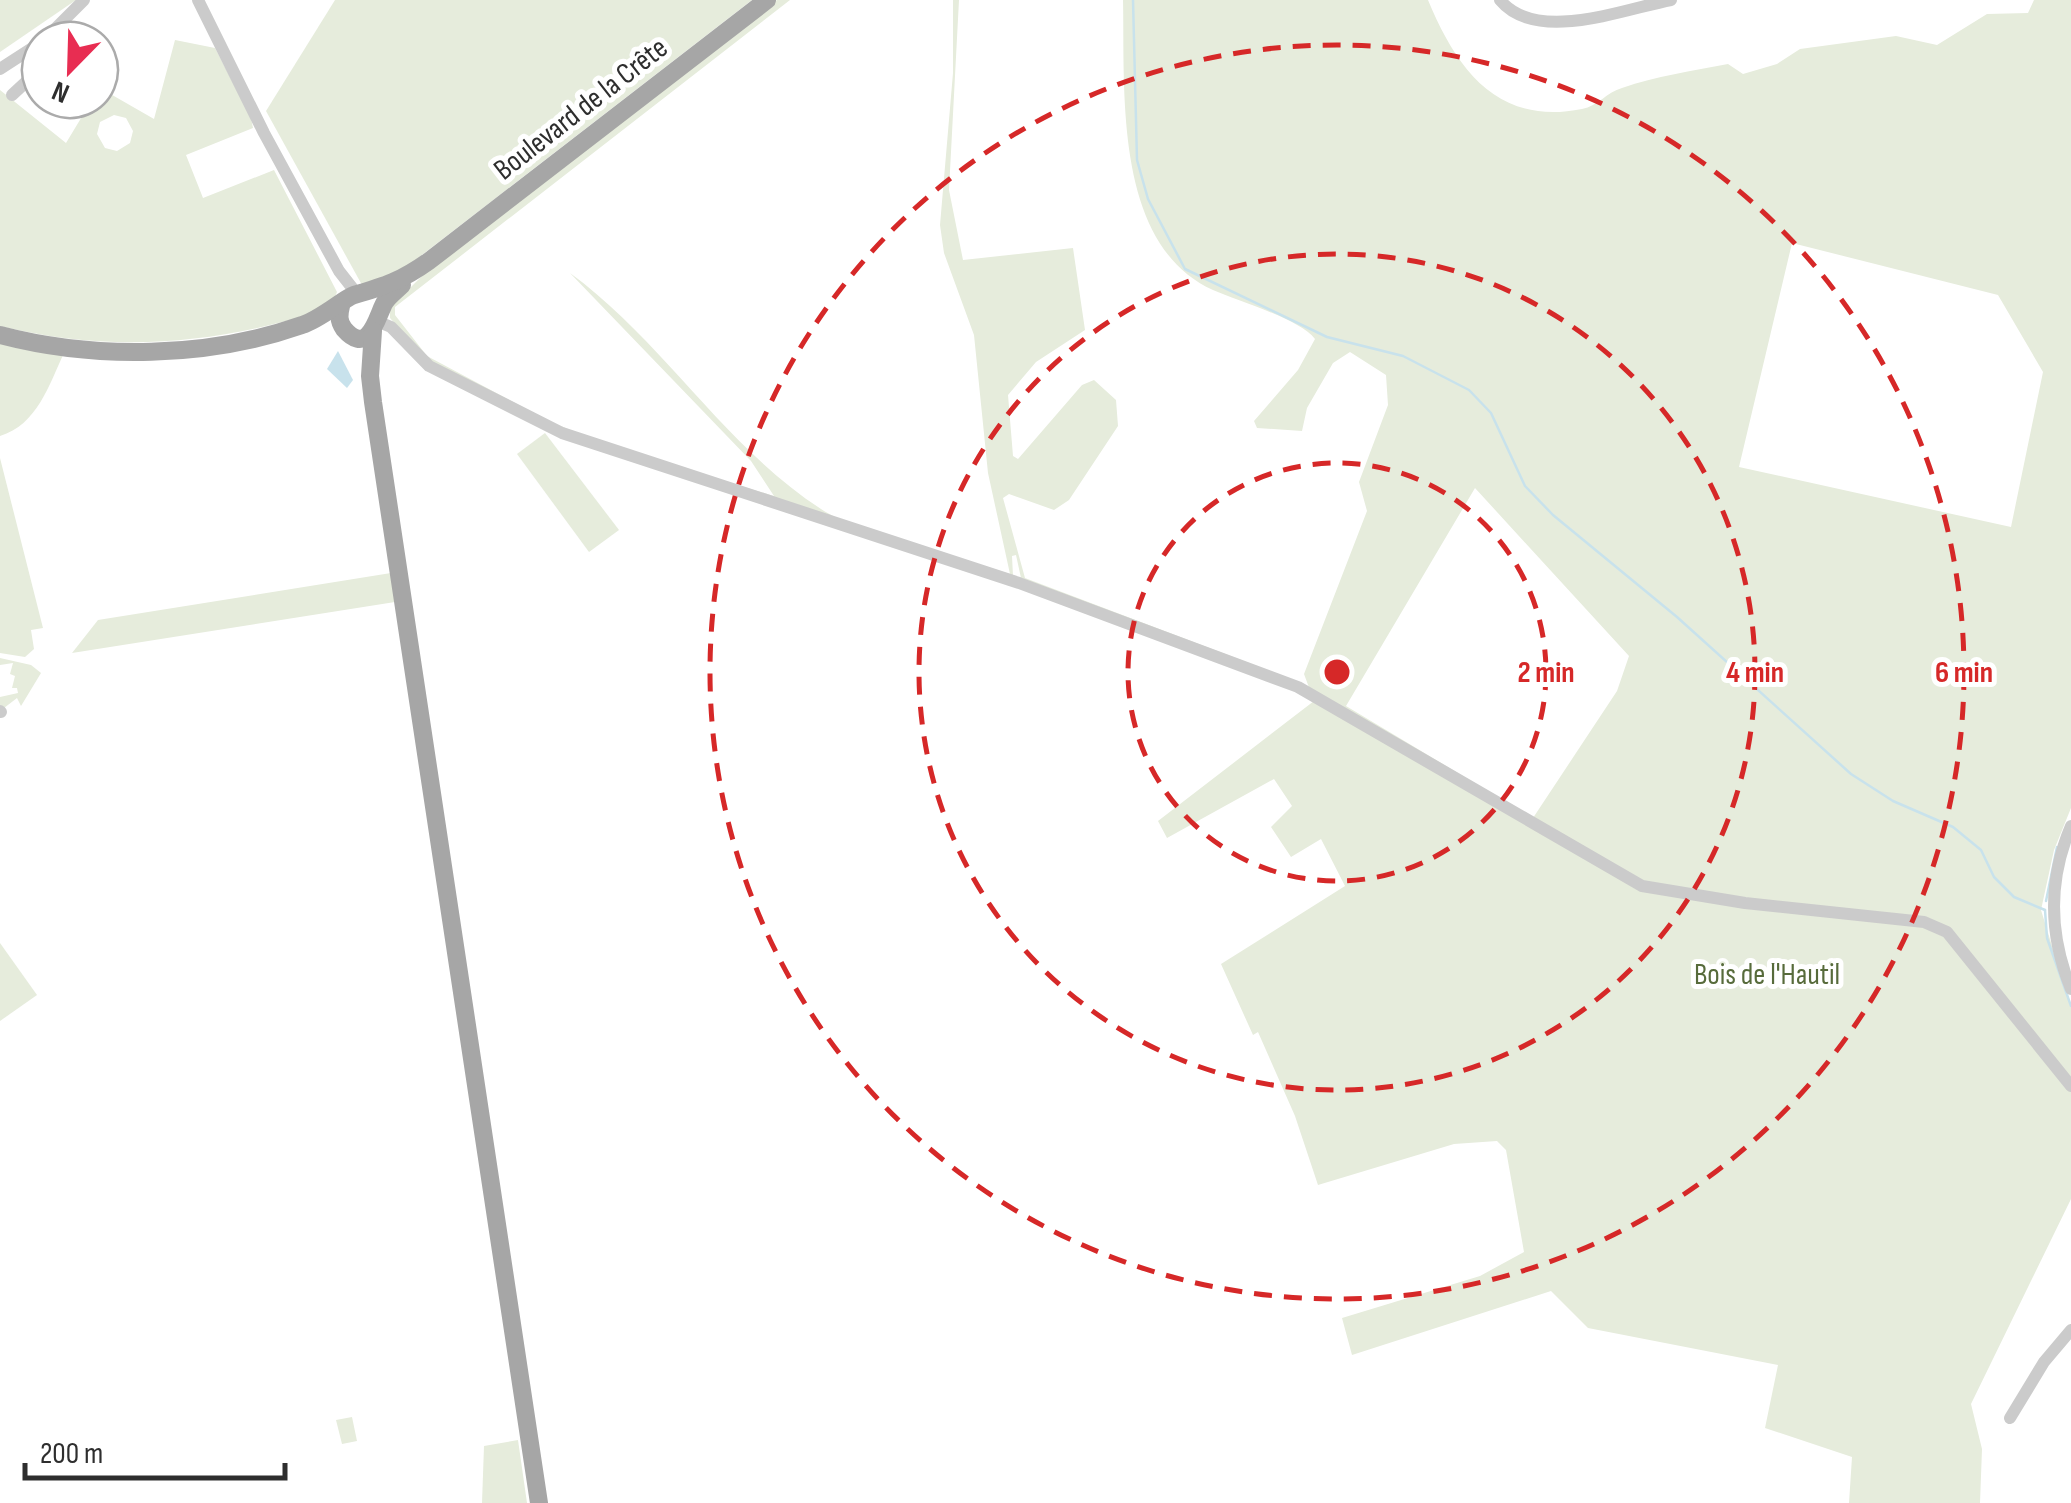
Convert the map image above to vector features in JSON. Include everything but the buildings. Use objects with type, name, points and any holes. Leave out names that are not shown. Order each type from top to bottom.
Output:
[{"type":"main road","name":"Boulevard de la Crête","points":[[0,335],[65,348],[142,352],[212,346],[297,327],[351,299],[394,284],[429,261],[767,0]]},
{"type":"main road","name":"Boulevard de la Crête","points":[[297,327],[348,331],[378,322],[389,298],[429,261]]},
{"type":"main road","points":[[370,376],[348,331],[351,299],[374,300],[378,322],[370,376],[539,1503]]},
{"type":"street","points":[[67,20],[84,0]]},
{"type":"street","points":[[198,0],[351,299]]},
{"type":"street","points":[[1500,0],[1520,17],[1544,20],[1671,0]]},
{"type":"street","points":[[12,95],[20,88]]},
{"type":"street","points":[[378,322],[391,327],[430,366],[562,433],[1019,583],[1298,687],[1642,886],[1745,903],[1924,922],[1948,932],[2071,1086]]},
{"type":"street","points":[[2071,826],[2054,881],[2052,908],[2055,936],[2071,988]]},
{"type":"street","points":[[2010,1418],[2044,1362],[2071,1330]]},
{"type":"green space","points":[[0,0],[76,0],[47,20],[20,20],[20,38],[0,52]]},
{"type":"green space","points":[[335,0],[752,0],[405,268],[388,279],[362,285],[266,111]]},
{"type":"green space","points":[[777,0],[790,0],[395,307],[395,315],[427,356],[545,419],[432,365],[390,318],[390,308],[429,269]]},
{"type":"green space","points":[[953,0],[959,0],[949,190],[963,260],[1073,248],[1085,330],[1036,362],[1008,395],[1013,456],[1018,459],[1082,385],[1094,380],[1116,400],[1118,426],[1069,500],[1054,510],[1009,494],[1003,498],[1025,578],[1299,682],[1021,578],[1016,555],[1012,556],[1013,576],[959,559],[1010,574],[988,473],[974,335],[944,253],[940,225],[953,73]]},
{"type":"green space","name":"Bois de l'Hautil","points":[[1123,0],[1428,0],[1452,49],[1484,87],[1527,109],[1552,112],[1582,109],[1617,90],[1674,74],[1728,64],[1743,74],[1777,64],[1800,49],[1896,36],[1937,45],[1987,14],[2028,13],[2034,0],[2071,0],[2071,808],[2054,850],[2041,910],[2071,1008],[2071,1199],[1971,1404],[1982,1449],[1980,1503],[1849,1503],[1852,1457],[1765,1428],[1778,1365],[1588,1328],[1551,1291],[1352,1355],[1342,1318],[1480,1276],[1524,1252],[1506,1150],[1497,1141],[1454,1144],[1318,1185],[1295,1116],[1258,1032],[1253,1035],[1221,964],[1345,886],[1321,839],[1291,857],[1271,827],[1292,806],[1274,779],[1167,838],[1158,821],[1314,701],[1304,674],[1367,511],[1359,482],[1388,405],[1386,375],[1350,352],[1333,363],[1307,408],[1302,431],[1257,428],[1254,421],[1298,370],[1315,339],[1283,318],[1213,290],[1181,268],[1157,238],[1141,202],[1131,162]],"holes":[[[1792,243],[1998,295],[2043,372],[2011,527],[1739,467]],[[1475,488],[1629,656],[1617,691],[1533,818],[1346,706]]]},
{"type":"green space","points":[[175,40],[215,48],[253,128],[186,155],[203,198],[274,170],[337,292],[328,305],[295,319],[174,341],[70,339],[0,326],[0,90],[20,106],[20,120],[37,120],[66,143],[80,120],[104,120],[97,134],[105,148],[117,151],[130,143],[133,131],[126,118],[120,116],[120,99],[154,119]]},
{"type":"green space","points":[[570,273],[635,330],[723,425],[786,484],[821,509],[859,527],[604,447],[553,423],[606,445],[774,496],[751,461]]},
{"type":"green space","points":[[0,341],[64,353],[33,413],[13,431],[0,436]]},
{"type":"green space","points":[[545,433],[619,530],[589,552],[517,454]]},
{"type":"green space","points":[[0,458],[43,628],[31,630],[34,649],[25,657],[0,653]]},
{"type":"green space","points":[[391,573],[395,602],[72,653],[98,620]]},
{"type":"green space","points":[[0,658],[31,665],[41,673],[21,706],[17,698],[4,708],[0,706],[0,697],[18,693],[17,688],[12,688],[13,663],[0,665]]},
{"type":"green space","points":[[0,943],[37,995],[0,1021]]},
{"type":"green space","points":[[352,1417],[357,1441],[342,1444],[336,1420]]},
{"type":"green space","points":[[518,1440],[527,1503],[482,1503],[484,1446]]},
{"type":"water","points":[[338,351],[353,380],[347,388],[327,369]]},
{"type":"waterway","points":[[1133,0],[1137,160],[1148,199],[1185,269],[1327,337],[1403,356],[1469,390],[1491,413],[1525,486],[1553,515],[1677,617],[1851,774],[1893,801],[1953,827],[1981,850],[1994,877],[2014,897],[2045,910]]},
{"type":"waterway","points":[[2046,901],[2057,847]]},
{"type":"waterway","points":[[2045,910],[2047,938],[2071,1006]]}]
